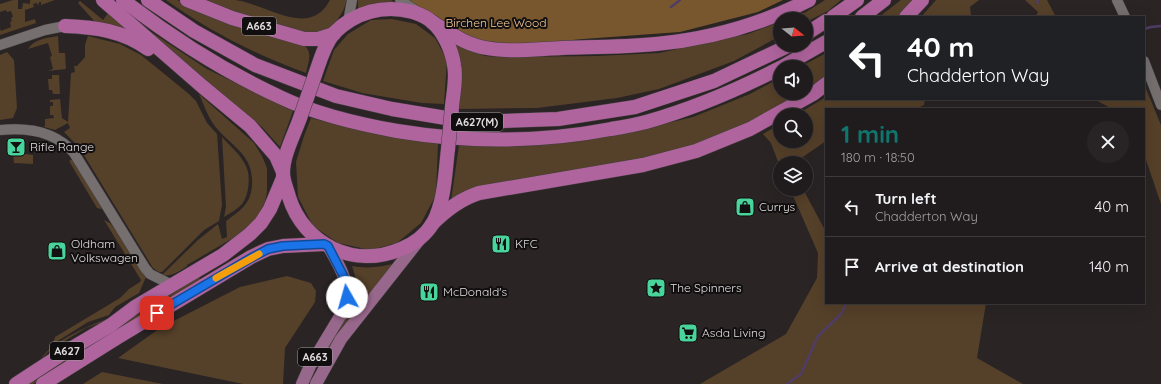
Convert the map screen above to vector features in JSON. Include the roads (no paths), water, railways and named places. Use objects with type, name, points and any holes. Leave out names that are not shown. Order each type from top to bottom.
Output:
[{"type":"highway","name":"A663","points":[[103,0],[250,126],[276,156],[296,215],[308,230],[326,245],[347,254],[365,257],[397,251],[421,238],[432,224],[442,198],[455,72],[450,50],[443,36],[430,20],[407,11],[388,8],[366,12],[348,22],[334,34],[324,50],[287,154],[283,175]]},
{"type":"highway","name":"A627(M)","points":[[123,0],[171,36],[282,99],[322,114],[372,126],[433,136],[495,141],[546,139],[597,132],[645,122],[696,106],[773,72]]},
{"type":"highway","name":"A627(M)","points":[[148,0],[194,31],[254,65],[336,96],[392,109],[470,122],[558,119],[635,107],[714,81],[775,52]]},
{"type":"highway","name":"A663","points":[[187,0],[232,18],[295,37],[312,39],[334,34]]},
{"type":"highway","points":[[430,20],[470,43],[489,49],[512,50],[612,47],[696,39],[759,22],[810,0]]},
{"type":"highway","points":[[834,16],[857,0]]},
{"type":"highway","points":[[863,16],[884,0]]},
{"type":"highway","points":[[907,16],[922,0]]},
{"type":"highway","points":[[813,29],[825,22]]},
{"type":"highway","points":[[65,26],[90,27],[136,40],[173,68],[203,87]]},
{"type":"highway","name":"A627(M)","points":[[795,60],[825,43]]},
{"type":"highway","points":[[432,224],[457,203],[479,193],[643,165],[696,151],[750,129],[813,94],[825,85]]},
{"type":"highway","name":"A627","points":[[16,384],[172,284],[223,255],[256,229],[270,209],[283,175]]},
{"type":"highway","name":"A627","points":[[43,384],[118,337],[268,249],[283,246],[326,245]]},
{"type":"main road","name":"A663","points":[[316,384],[340,339],[421,238]]},
{"type":"main road","name":"A663","points":[[302,384],[310,366],[342,312],[347,297],[345,279],[326,245]]},
{"type":"street","points":[[348,22],[352,0]]},
{"type":"street","points":[[400,0],[430,20]]},
{"type":"street","points":[[1117,0],[1125,16]]},
{"type":"street","points":[[0,45],[45,30],[65,26]]},
{"type":"street","points":[[1145,64],[1161,105]]},
{"type":"street","points":[[0,130],[35,130],[56,137],[62,141],[74,153],[150,274],[172,284]]},
{"type":"waterway","points":[[671,7],[680,0]]},
{"type":"waterway","points":[[1145,29],[1161,26]]},
{"type":"waterway","points":[[787,384],[801,374],[818,336],[841,314],[846,304]]},
{"type":"place","name":"Rifle Range","points":[[16,147]]},
{"type":"place","name":"Currys","points":[[745,207]]},
{"type":"place","name":"KFC","points":[[501,244]]},
{"type":"place","name":"Oldham Volkswagen","points":[[57,251]]},
{"type":"place","name":"The Spinners","points":[[656,288]]},
{"type":"place","name":"McDonald's","points":[[429,292]]},
{"type":"place","name":"Asda Living","points":[[688,333]]},
{"type":"park label","name":"Birchen Lee Wood","points":[[496,23]]}]
